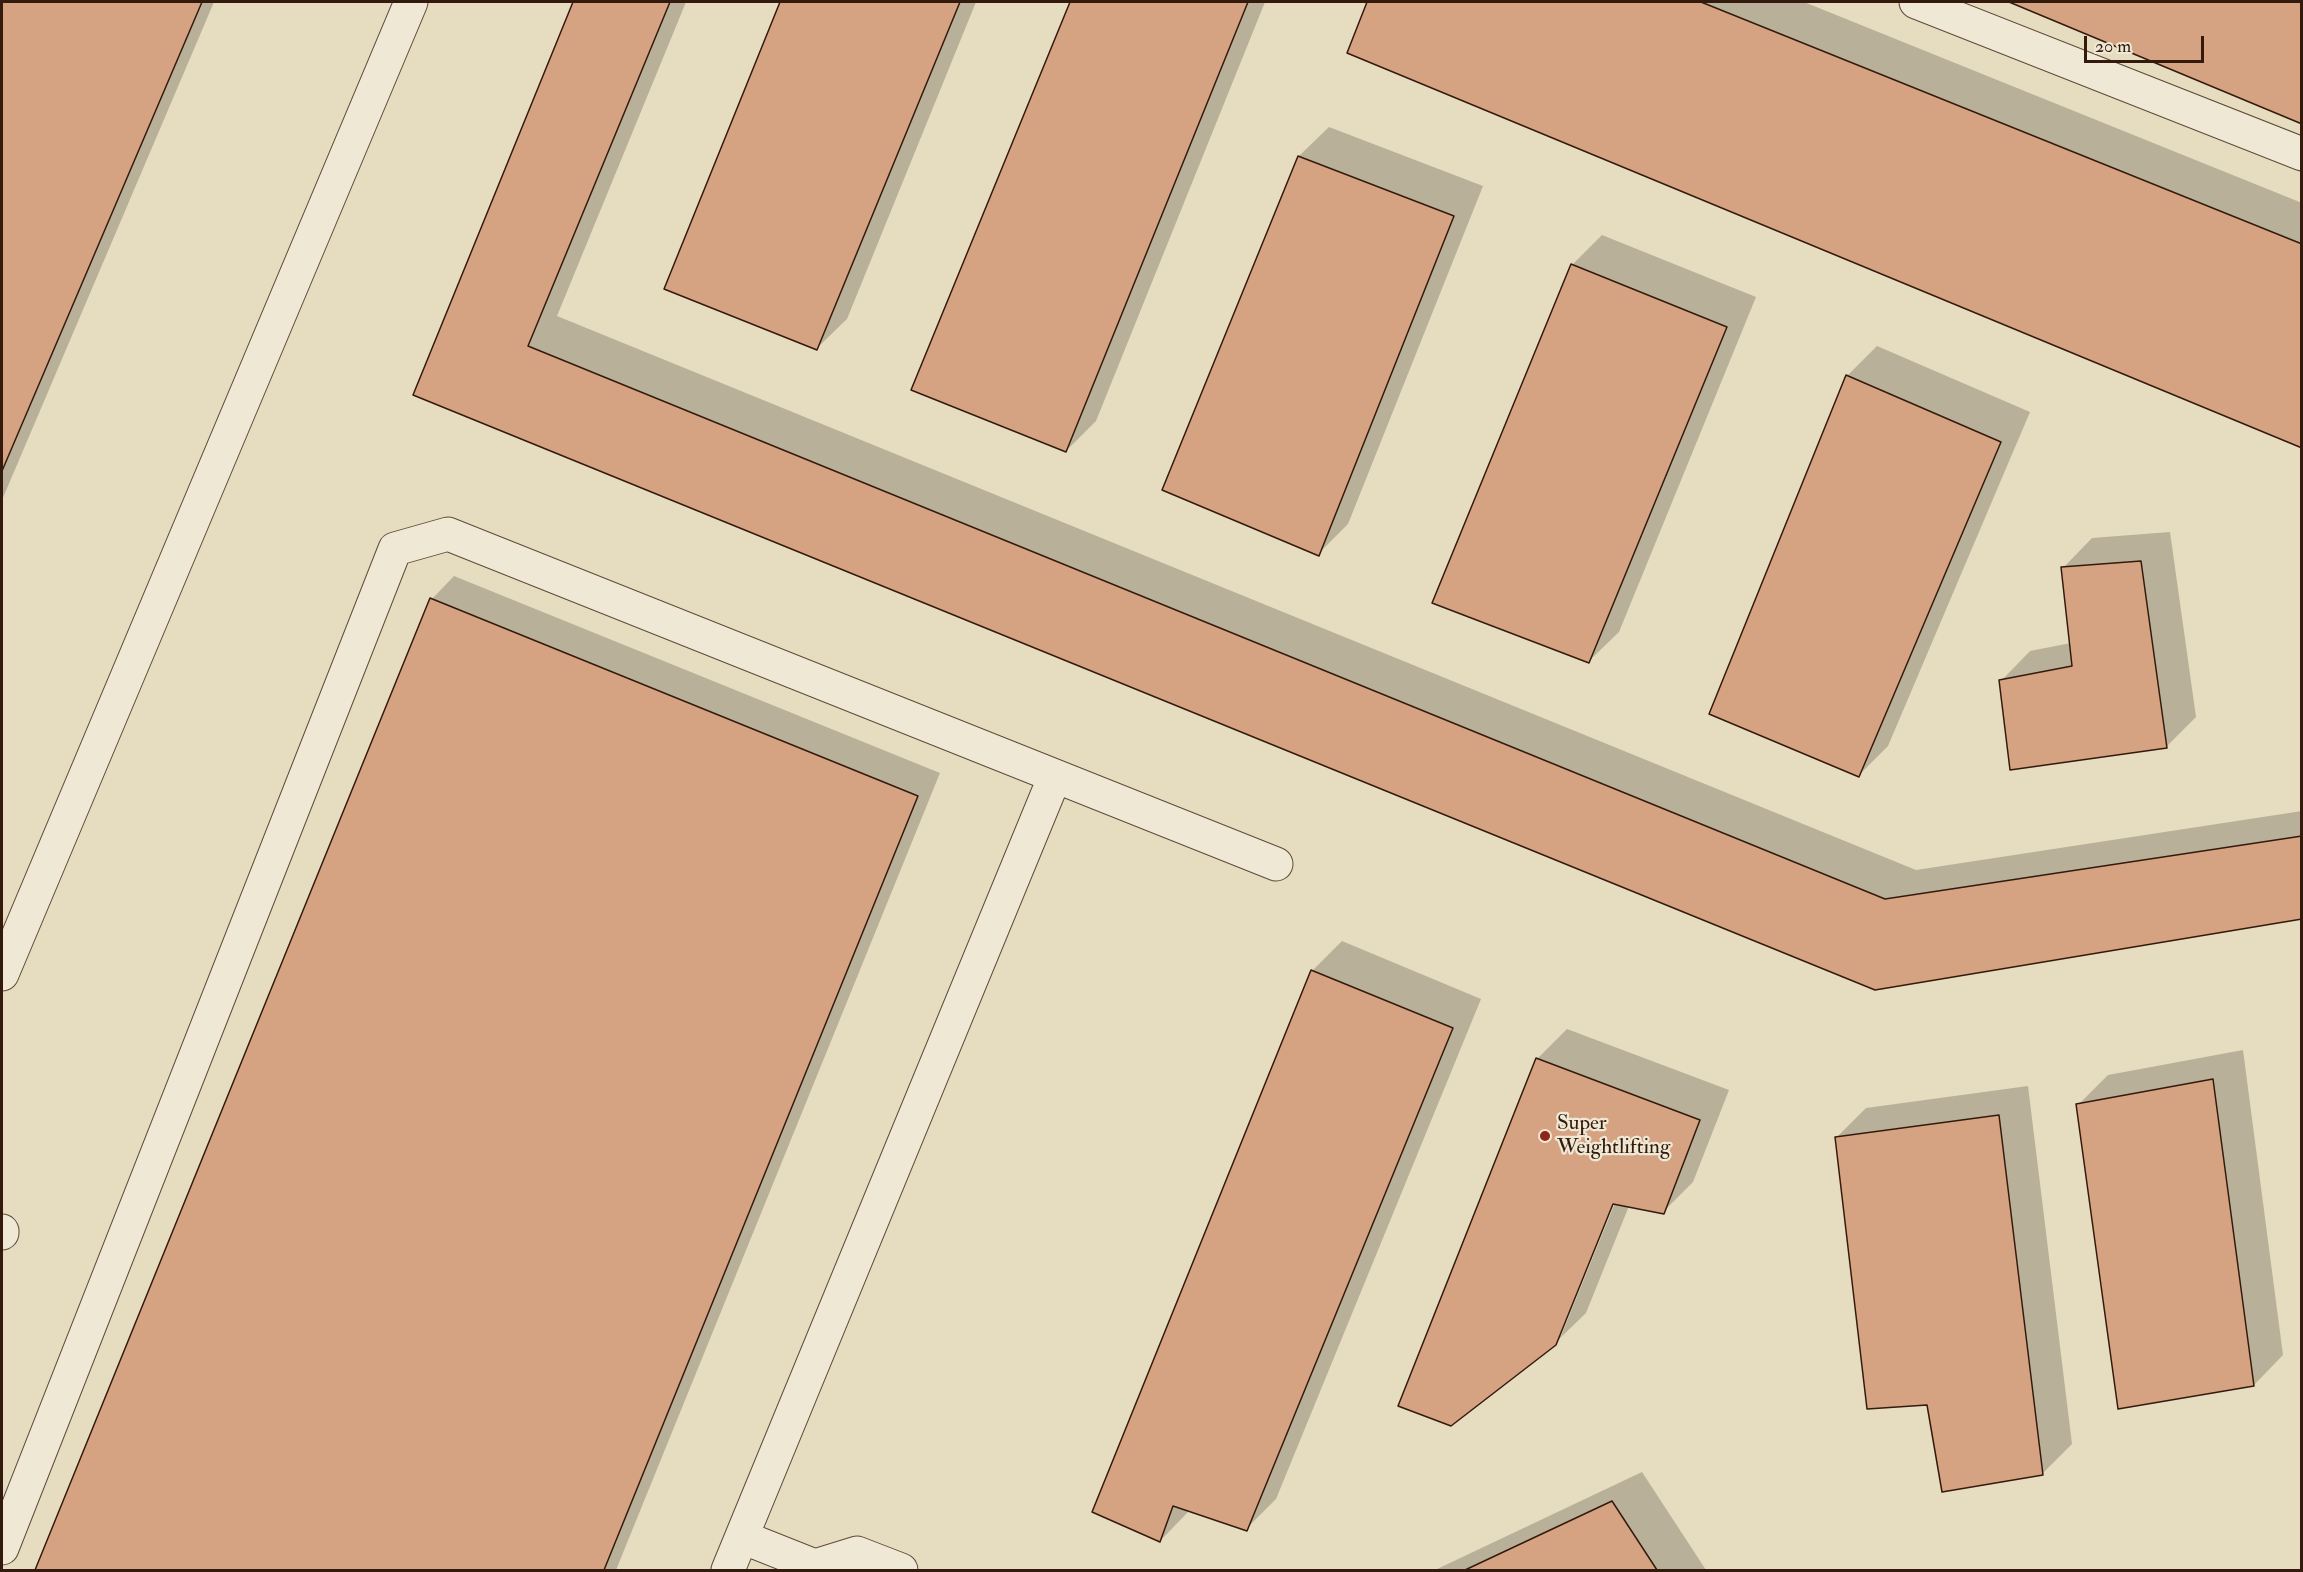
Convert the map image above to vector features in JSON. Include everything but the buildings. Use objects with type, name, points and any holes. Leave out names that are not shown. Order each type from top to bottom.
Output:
[{"type":"lane","points":[[2,974],[411,2]]},
{"type":"lane","points":[[1916,2],[2301,154]]},
{"type":"lane","points":[[2,1548],[395,549],[448,534],[1276,864]]},
{"type":"lane","points":[[728,1570],[1055,776]]},
{"type":"lane","points":[[742,1537],[816,1568],[857,1553],[901,1570]]},
{"type":"place","name":"Super Weightlifting","points":[[1545,1136]]}]
